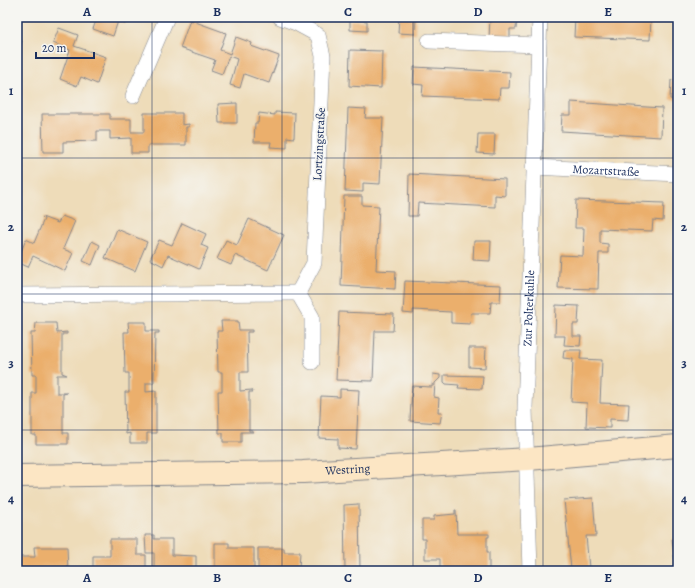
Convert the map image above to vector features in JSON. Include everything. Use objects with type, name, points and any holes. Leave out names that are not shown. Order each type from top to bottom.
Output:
[{"type":"street","points":[[132,96],[168,17]]},
{"type":"street","name":"Lortzingstraße","points":[[280,17],[296,23],[318,35],[323,56],[314,263],[298,293]]},
{"type":"street","name":"Zur Polterkuhle","points":[[530,571],[528,459],[525,408],[540,17]]},
{"type":"street","points":[[429,41],[538,45]]},
{"type":"street","name":"Mozartstraße","points":[[534,167],[678,174]]},
{"type":"street","points":[[17,294],[298,293],[312,317],[312,362]]},
{"type":"street","name":"Westring","points":[[17,476],[303,472],[528,459],[678,446]]},
{"type":"building","points":[[94,17],[127,17],[125,24],[118,21],[113,36],[93,29],[97,18]]},
{"type":"building","points":[[399,17],[416,17],[415,34],[398,33]]},
{"type":"building","points":[[490,17],[517,17],[516,29],[510,29],[510,39],[489,39]]},
{"type":"building","points":[[575,17],[651,17],[650,40],[574,37]]},
{"type":"building","points":[[190,20],[226,33],[220,50],[230,54],[236,37],[252,43],[251,46],[279,56],[269,83],[244,74],[240,88],[230,85],[237,59],[229,56],[222,74],[211,70],[215,60],[180,48]]},
{"type":"building","points":[[350,20],[367,21],[367,31],[350,30]]},
{"type":"building","points":[[59,28],[78,35],[74,46],[106,57],[97,84],[81,77],[77,86],[60,79],[70,50],[53,43]]},
{"type":"building","points":[[17,40],[22,41],[17,52]]},
{"type":"building","points":[[350,50],[382,51],[381,88],[349,86]]},
{"type":"building","points":[[414,67],[510,72],[509,88],[500,88],[499,99],[422,96],[423,85],[413,84]]},
{"type":"building","points":[[671,80],[678,81],[678,100],[670,99]]},
{"type":"building","points":[[571,102],[662,108],[661,137],[561,131],[562,115],[571,115]]},
{"type":"building","points":[[237,103],[237,123],[219,123],[218,104]]},
{"type":"building","points":[[348,108],[366,109],[365,118],[383,118],[380,184],[363,183],[363,192],[345,191]]},
{"type":"building","points":[[275,112],[295,113],[294,138],[287,137],[287,148],[270,147],[271,142],[254,142],[255,123],[258,123],[259,113],[275,115]]},
{"type":"building","points":[[144,113],[182,113],[182,125],[189,124],[189,127],[186,127],[186,145],[148,145],[148,153],[131,153],[131,138],[110,139],[110,131],[97,131],[97,141],[63,142],[63,152],[43,152],[42,114],[110,114],[110,119],[131,119],[131,132],[144,132]]},
{"type":"building","points":[[478,134],[495,134],[494,154],[477,153]]},
{"type":"building","points":[[409,174],[505,179],[505,196],[495,195],[495,207],[418,203],[417,216],[408,216]]},
{"type":"building","points":[[344,196],[362,196],[362,205],[379,206],[376,270],[396,271],[395,289],[341,286]]},
{"type":"building","points":[[576,200],[664,203],[663,221],[653,220],[652,231],[600,229],[600,243],[608,244],[608,253],[599,253],[598,289],[558,288],[560,255],[583,256],[584,228],[575,228]]},
{"type":"building","points":[[62,216],[75,221],[63,249],[73,253],[65,271],[33,256],[28,267],[17,262],[26,239],[34,243],[44,219],[42,217],[58,223]]},
{"type":"building","points":[[249,219],[284,235],[268,270],[235,255],[231,265],[217,259],[226,240],[237,245]]},
{"type":"building","points":[[182,223],[206,234],[201,245],[208,248],[199,269],[168,255],[163,266],[150,259],[159,240],[172,245]]},
{"type":"building","points":[[117,229],[147,242],[135,271],[105,258]]},
{"type":"building","points":[[92,241],[100,245],[92,265],[83,261]]},
{"type":"building","points":[[474,241],[491,241],[490,261],[473,260]]},
{"type":"building","points":[[405,281],[501,285],[500,302],[491,302],[490,313],[471,313],[470,324],[451,323],[451,312],[413,310],[413,314],[403,313]]},
{"type":"building","points":[[675,289],[678,289],[678,304],[674,304]]},
{"type":"building","points":[[556,305],[579,306],[578,324],[573,324],[573,336],[581,336],[580,346],[564,345],[565,336],[555,336]]},
{"type":"building","points":[[339,312],[394,314],[393,331],[375,331],[373,381],[336,380]]},
{"type":"building","points":[[221,321],[238,321],[239,330],[252,330],[252,332],[247,332],[248,372],[240,372],[240,391],[252,390],[253,392],[249,392],[249,431],[253,432],[241,432],[241,442],[223,442],[223,433],[219,433],[218,391],[222,391],[222,372],[218,372],[217,331],[222,331]]},
{"type":"building","points":[[128,322],[146,322],[146,331],[159,331],[159,333],[155,333],[154,383],[146,383],[146,392],[156,391],[156,433],[147,433],[147,443],[130,443],[130,433],[126,434],[125,392],[129,392],[129,373],[125,373],[124,332],[129,332]]},
{"type":"building","points":[[36,323],[56,323],[57,333],[67,332],[67,334],[62,334],[62,373],[67,375],[57,375],[57,393],[67,393],[63,394],[63,433],[68,433],[68,444],[36,444],[36,435],[32,435],[32,393],[36,393],[36,375],[32,375],[31,333],[35,333]]},
{"type":"building","points":[[469,348],[486,348],[485,368],[469,367]]},
{"type":"building","points":[[564,350],[581,350],[580,359],[602,360],[600,403],[629,404],[628,420],[610,419],[610,428],[586,427],[587,403],[571,402],[573,359],[563,358]]},
{"type":"building","points":[[433,374],[440,375],[440,378],[435,383],[434,397],[439,398],[438,412],[442,412],[440,423],[410,421],[412,386],[432,387]]},
{"type":"building","points":[[444,375],[483,376],[482,389],[458,388],[459,385],[446,384],[444,382]]},
{"type":"building","points":[[340,389],[359,390],[356,449],[338,448],[338,439],[319,438],[321,396],[340,397]]},
{"type":"building","points":[[593,498],[596,536],[586,536],[589,568],[571,569],[564,500]]},
{"type":"building","points":[[359,504],[360,571],[345,571],[344,505]]},
{"type":"building","points":[[455,510],[457,534],[489,534],[489,537],[487,537],[487,552],[489,552],[489,571],[431,571],[431,569],[440,569],[440,559],[425,559],[425,539],[422,539],[422,520],[434,520],[434,516],[455,514]]},
{"type":"building","points":[[145,535],[154,535],[154,539],[172,539],[172,555],[196,556],[196,571],[154,571],[154,553],[146,553]]},
{"type":"building","points":[[678,538],[678,571],[676,571],[672,539]]},
{"type":"building","points":[[110,539],[137,539],[137,555],[146,555],[146,571],[93,571],[93,556],[110,556]]},
{"type":"building","points":[[215,543],[229,543],[229,548],[254,548],[254,571],[215,571]]},
{"type":"building","points":[[34,547],[67,547],[68,571],[17,571],[17,557],[35,557]]},
{"type":"building","points":[[258,548],[284,548],[284,552],[300,552],[299,569],[319,569],[319,571],[280,571],[280,569],[268,569],[268,571],[258,571]]}]
